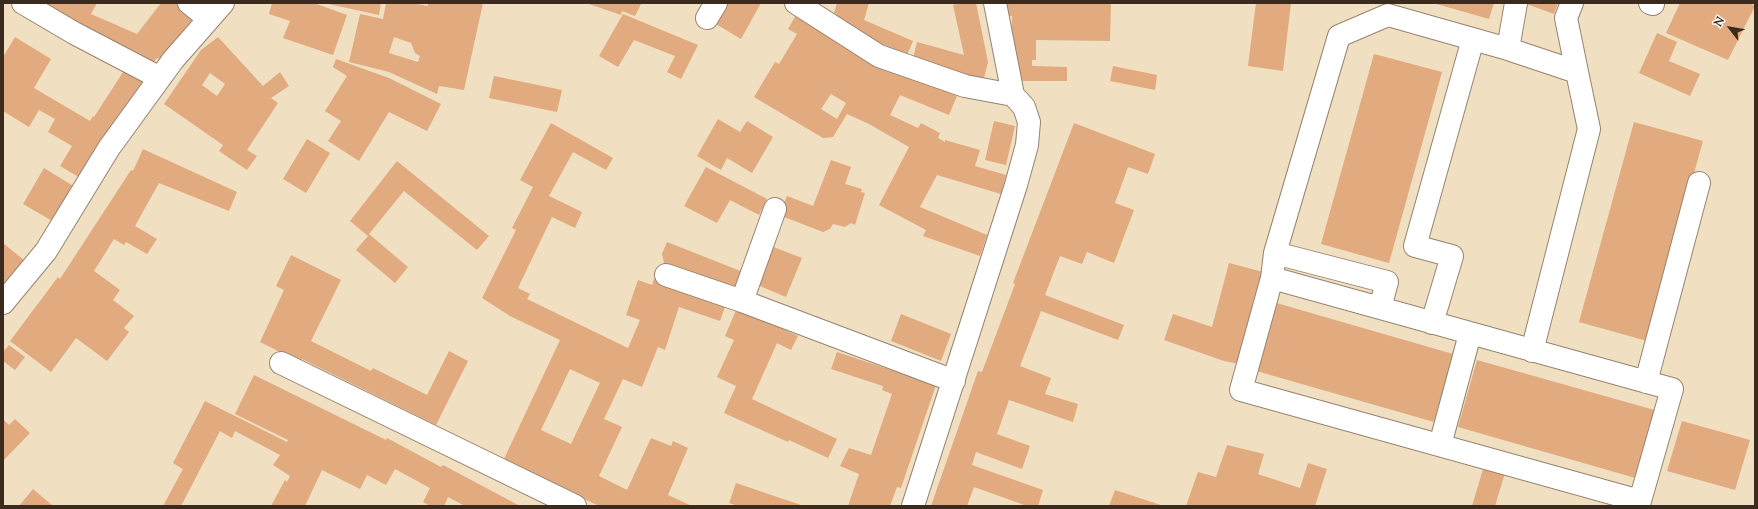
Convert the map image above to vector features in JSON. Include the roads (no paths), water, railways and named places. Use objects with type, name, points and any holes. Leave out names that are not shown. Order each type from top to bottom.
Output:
[{"type":"street","points":[[23,3],[74,33],[160,78]]},
{"type":"street","points":[[189,3],[209,19]]},
{"type":"street","points":[[3,303],[46,252],[110,148],[173,60],[223,3]]},
{"type":"street","points":[[796,3],[879,56],[965,86],[1013,95]]},
{"type":"street","points":[[913,506],[954,381],[1027,145],[1029,122],[1024,107],[1013,95],[995,3]]},
{"type":"street","points":[[1508,49],[1516,3]]},
{"type":"street","points":[[1532,351],[1589,129],[1566,18],[1572,3]]},
{"type":"street","points":[[1272,278],[1672,389],[1640,501],[1241,390],[1272,278],[1275,253],[1339,36],[1388,14],[1508,49],[1577,72]]},
{"type":"street","points":[[1432,323],[1452,256],[1415,246],[1473,39]]},
{"type":"street","points":[[1646,382],[1699,183]]},
{"type":"street","points":[[742,301],[775,209]]},
{"type":"street","points":[[1275,253],[1387,282],[1380,308]]},
{"type":"street","points":[[666,275],[742,301],[954,381]]},
{"type":"street","points":[[1440,445],[1470,334]]},
{"type":"street","points":[[281,363],[575,506]]}]
